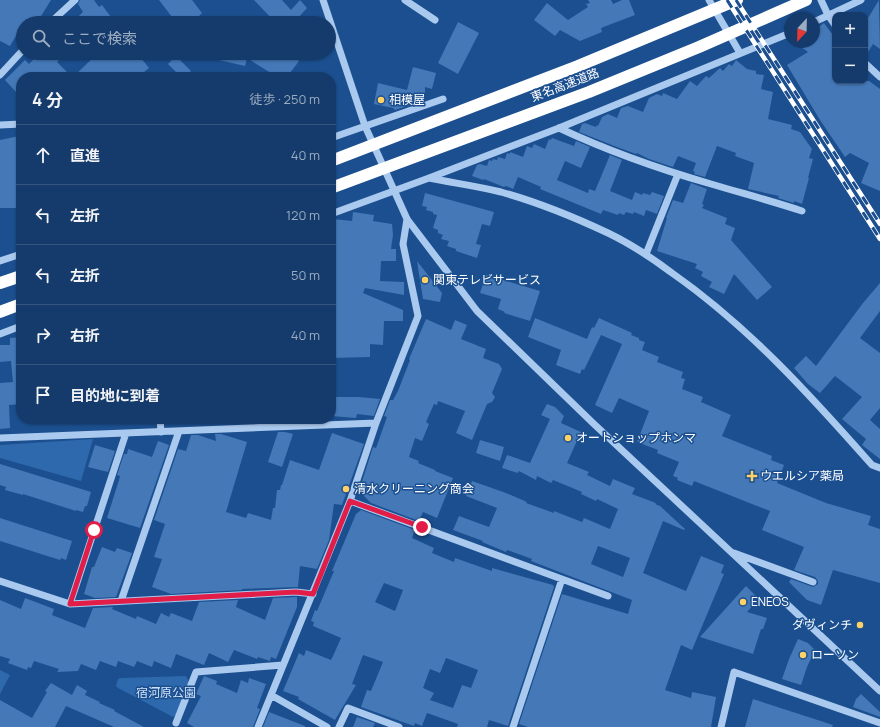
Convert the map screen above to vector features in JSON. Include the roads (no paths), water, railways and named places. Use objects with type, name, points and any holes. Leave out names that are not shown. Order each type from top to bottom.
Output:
[{"type":"highway","name":"東名高速道路","points":[[336,159],[578,66],[737,0]]},
{"type":"highway","name":"東名高速道路","points":[[336,186],[589,92],[699,47],[806,0]]},
{"type":"highway","points":[[0,284],[16,278]]},
{"type":"highway","points":[[0,312],[16,306]]},
{"type":"street","points":[[58,16],[75,0]]},
{"type":"street","points":[[323,0],[328,16]]},
{"type":"street","points":[[405,0],[435,20]]},
{"type":"street","points":[[709,0],[740,53]]},
{"type":"street","points":[[821,0],[832,21]]},
{"type":"street","points":[[820,19],[861,0]]},
{"type":"street","points":[[336,212],[559,128],[784,35]]},
{"type":"street","points":[[336,38],[366,126],[393,191],[407,219],[477,311],[880,691]]},
{"type":"street","points":[[0,75],[16,58]]},
{"type":"street","points":[[868,66],[880,77]]},
{"type":"street","points":[[336,136],[443,99]]},
{"type":"street","points":[[0,125],[16,124]]},
{"type":"street","points":[[559,128],[620,155],[802,211]]},
{"type":"street","points":[[646,254],[678,174]]},
{"type":"street","points":[[429,178],[500,192],[560,212],[609,234],[646,254],[698,291],[743,328],[819,404],[872,465],[880,468]]},
{"type":"street","points":[[258,727],[350,501],[376,423],[418,316],[404,244],[407,219]]},
{"type":"street","points":[[0,261],[16,256]]},
{"type":"street","points":[[0,334],[16,328]]},
{"type":"street","points":[[0,438],[376,423]]},
{"type":"street","points":[[160,424],[160,432]]},
{"type":"street","points":[[121,601],[179,431]]},
{"type":"street","points":[[70,604],[126,433]]},
{"type":"street","points":[[350,501],[608,596]]},
{"type":"street","points":[[730,551],[813,582]]},
{"type":"street","points":[[513,727],[562,579]]},
{"type":"street","points":[[0,581],[70,604],[296,592],[313,594]]},
{"type":"street","points":[[176,723],[196,672],[283,665]]},
{"type":"street","points":[[721,727],[734,672],[880,723]]},
{"type":"street","points":[[271,695],[327,727]]},
{"type":"street","points":[[339,727],[348,708],[399,727]]},
{"type":"railway","points":[[727,0],[880,239]]},
{"type":"railway","points":[[736,0],[880,224]]},
{"type":"place","name":"相模屋","points":[[381,100]]},
{"type":"place","name":"関東テレビサービス","points":[[425,280]]},
{"type":"place","name":"オートショップホンマ","points":[[568,438]]},
{"type":"place","name":"ウエルシア薬局","points":[[752,476]]},
{"type":"place","name":"清水クリーニング商会","points":[[346,489]]},
{"type":"place","name":"ENEOS","points":[[743,602]]},
{"type":"place","name":"ダヴィンチ","points":[[860,625]]},
{"type":"place","name":"ローソン","points":[[803,655]]},
{"type":"park label","name":"宿河原公園","points":[[166,693]]}]
